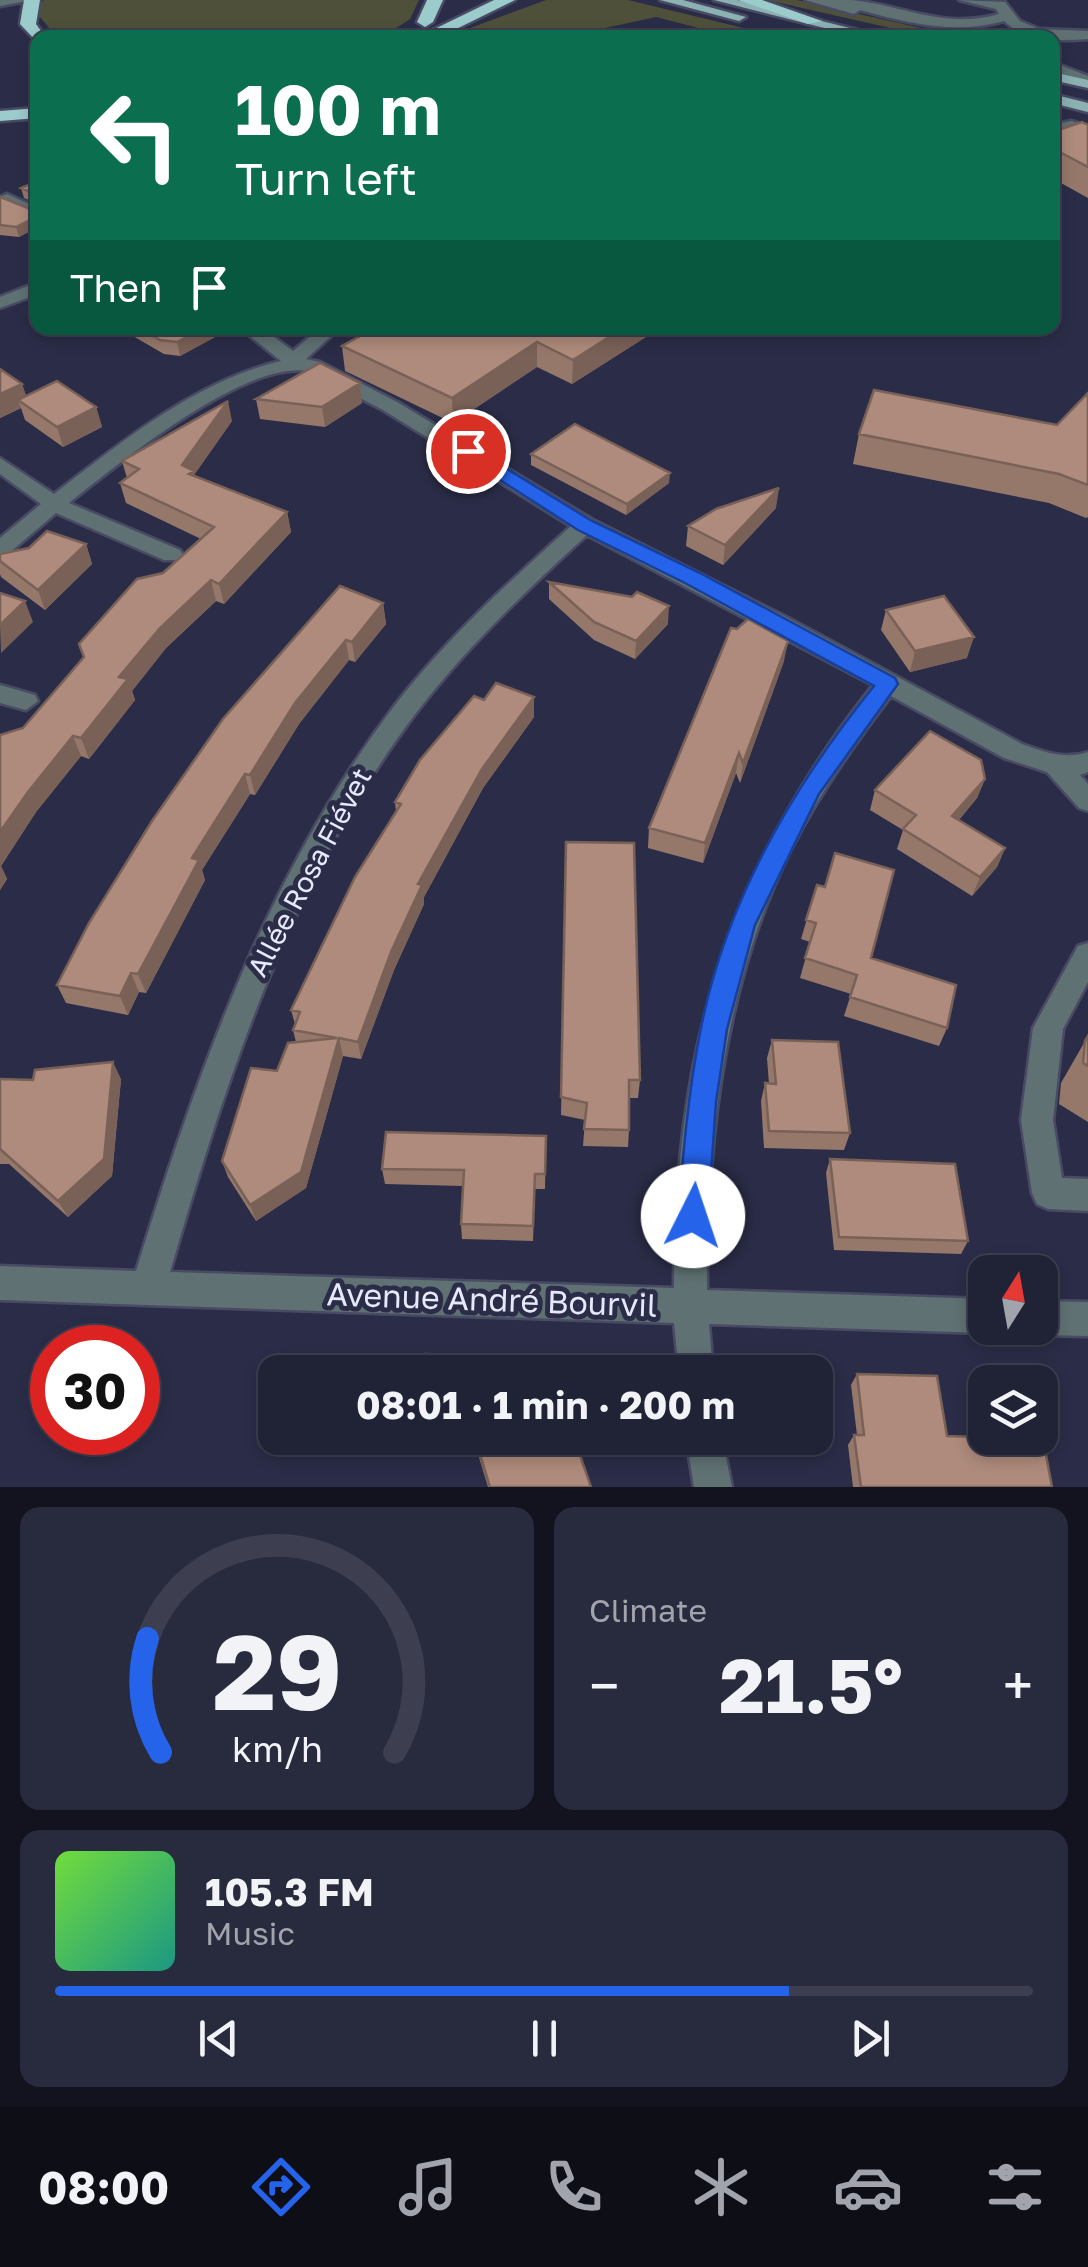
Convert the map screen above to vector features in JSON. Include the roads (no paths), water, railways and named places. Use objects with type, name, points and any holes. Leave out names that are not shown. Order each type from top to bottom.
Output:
[{"type":"highway","points":[[29,0],[28,24],[32,30]]},
{"type":"highway","points":[[420,30],[436,0]]},
{"type":"highway","points":[[420,30],[508,0]]},
{"type":"highway","points":[[746,0],[817,30]]},
{"type":"highway","points":[[420,30],[456,3]]},
{"type":"highway","points":[[0,116],[30,114]]},
{"type":"main road","points":[[666,0],[817,30]]},
{"type":"main road","points":[[720,0],[817,30]]},
{"type":"main road","points":[[1060,78],[1088,83]]},
{"type":"main road","points":[[1060,98],[1088,105]]},
{"type":"street","points":[[0,2],[29,0]]},
{"type":"street","points":[[811,0],[941,30]]},
{"type":"street","points":[[838,0],[949,25],[988,23],[1001,7]]},
{"type":"street","points":[[965,0],[1001,7],[1028,30]]},
{"type":"street","points":[[1060,34],[1088,35]]},
{"type":"street","points":[[1060,70],[1088,83]]},
{"type":"street","points":[[1060,123],[1088,131]]},
{"type":"street","points":[[1060,128],[1070,126]]},
{"type":"street","points":[[7,199],[30,211]]},
{"type":"street","points":[[0,303],[30,290]]},
{"type":"street","points":[[264,335],[295,363]]},
{"type":"street","points":[[295,363],[303,349],[322,335]]},
{"type":"street","points":[[0,548],[118,456],[223,388],[269,365],[295,363],[328,373],[406,415],[585,525],[692,578],[1013,751],[1056,765],[1075,767],[1088,762]]},
{"type":"street","points":[[0,464],[56,504],[172,555]]},
{"type":"street","name":"Allée Rosa Fiévet","points":[[148,1288],[188,1152],[234,1018],[265,946],[326,828],[371,758],[436,672],[527,577],[585,525]]},
{"type":"street","points":[[694,1355],[690,1306],[702,1102],[730,964],[758,889],[792,820],[840,743],[888,684]]},
{"type":"street","points":[[0,694],[26,701]]},
{"type":"street","points":[[1056,765],[1088,801]]},
{"type":"street","points":[[1088,955],[1048,1028],[1036,1120],[1048,1193],[1088,1194]]},
{"type":"street","name":"Avenue André Bourvil","points":[[0,1282],[968,1315]]},
{"type":"street","points":[[1058,1318],[1088,1319]]},
{"type":"street","points":[[707,1455],[713,1487]]}]
